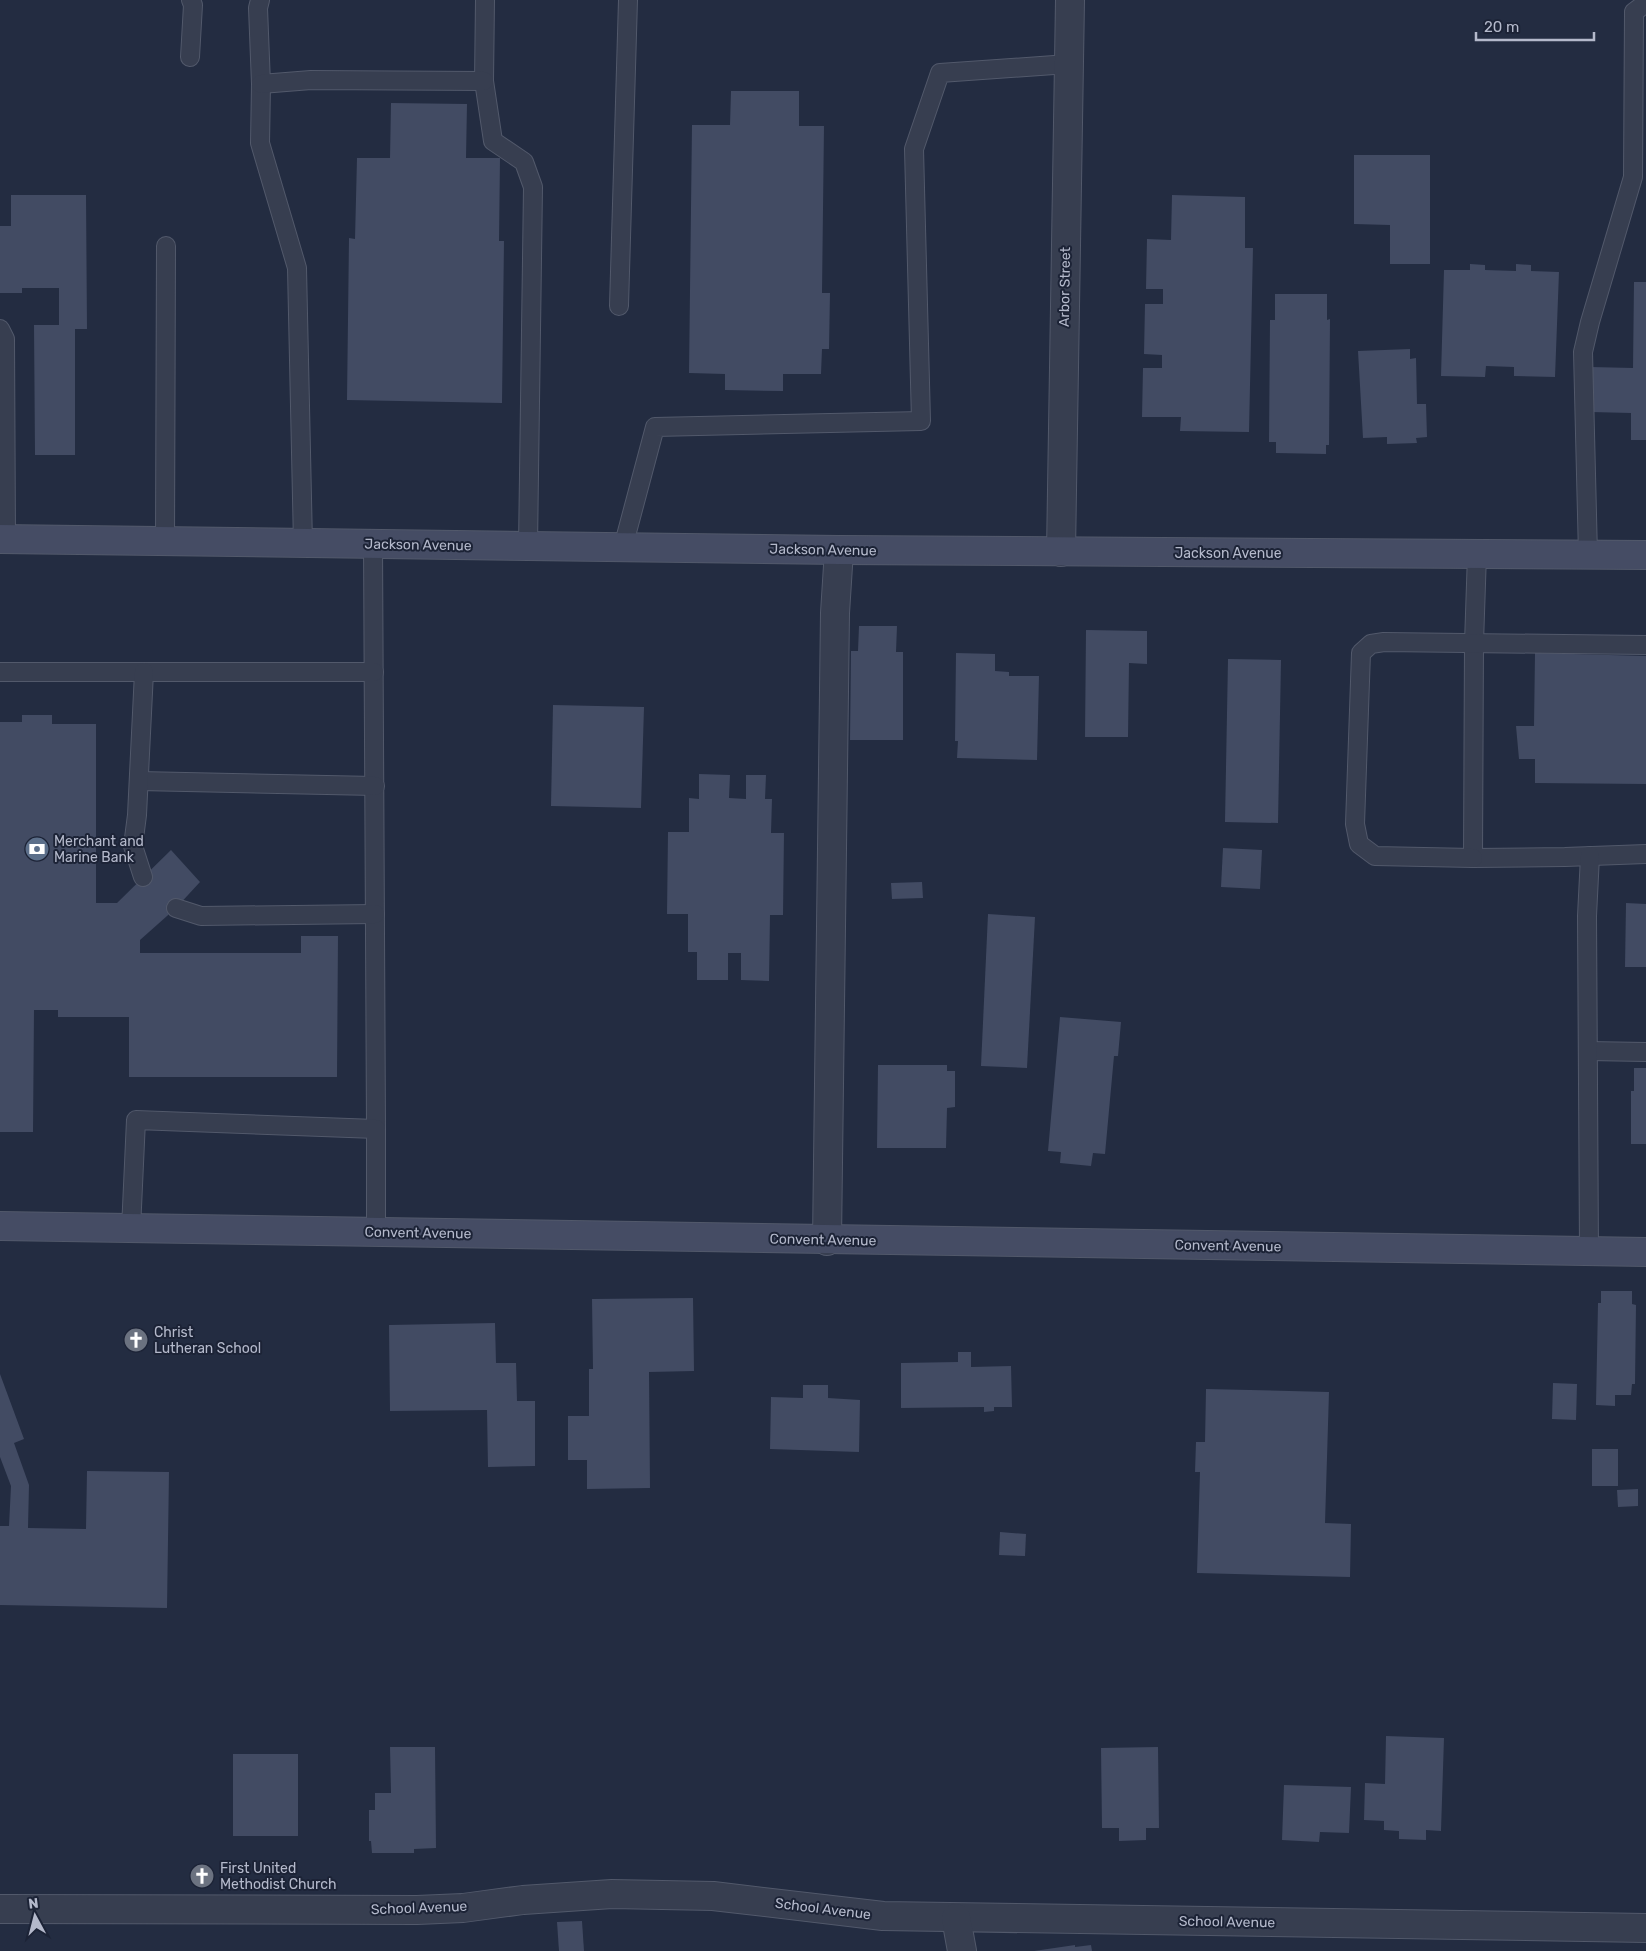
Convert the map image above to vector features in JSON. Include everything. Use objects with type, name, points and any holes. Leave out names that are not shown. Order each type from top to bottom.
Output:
[{"type":"street","name":"Arbor Street","points":[[1061,552],[1069,11]]},
{"type":"street","name":"Jackson Avenue","points":[[3,539],[838,550],[1646,555]]},
{"type":"street","points":[[827,1241],[835,623],[838,550]]},
{"type":"street","name":"Convent Avenue","points":[[0,1226],[827,1241],[1646,1252]]},
{"type":"street","name":"School Avenue","points":[[0,1909],[417,1910],[463,1908],[523,1900],[612,1894],[713,1896],[883,1916],[1646,1928]]},
{"type":"street","points":[[956,1918],[962,1951]]},
{"type":"lane","points":[[190,56],[194,5],[191,0]]},
{"type":"lane","points":[[260,0],[258,8],[261,84],[260,143],[297,268],[303,544]]},
{"type":"lane","points":[[485,0],[484,81],[493,141],[524,162],[533,187],[528,546]]},
{"type":"lane","points":[[619,306],[628,0]]},
{"type":"lane","points":[[1588,555],[1582,352],[1633,177],[1634,12],[1646,3]]},
{"type":"lane","points":[[623,547],[655,427],[921,421],[914,149],[940,73],[1068,64]]},
{"type":"lane","points":[[261,84],[311,80],[484,81]]},
{"type":"lane","points":[[165,542],[166,246]]},
{"type":"lane","points":[[0,329],[5,338],[3,539]]},
{"type":"lane","points":[[374,544],[376,1232]]},
{"type":"lane","points":[[1473,858],[1474,643],[1477,554]]},
{"type":"lane","points":[[1646,645],[1384,642],[1371,644],[1361,653],[1355,824],[1359,844],[1375,856],[1473,858],[1646,854]]},
{"type":"lane","points":[[0,672],[374,672]]},
{"type":"lane","points":[[143,877],[133,846],[139,781],[144,672]]},
{"type":"lane","points":[[139,781],[375,786]]},
{"type":"lane","points":[[1589,1252],[1587,916],[1590,856]]},
{"type":"lane","points":[[176,908],[200,916],[375,914]]},
{"type":"lane","points":[[1588,1051],[1646,1052]]},
{"type":"lane","points":[[131,1229],[136,1120],[376,1129]]},
{"type":"building","points":[[731,91],[799,91],[799,126],[824,126],[822,293],[830,293],[829,349],[822,349],[821,374],[783,374],[783,391],[725,390],[725,374],[689,373],[692,125],[730,125]]},
{"type":"building","points":[[391,103],[467,104],[466,158],[500,158],[499,241],[504,241],[502,403],[347,400],[349,238],[355,239],[357,158],[390,158]]},
{"type":"building","points":[[1354,155],[1430,155],[1430,264],[1390,264],[1390,225],[1354,224]]},
{"type":"building","points":[[11,195],[86,195],[87,329],[75,329],[75,455],[35,455],[34,325],[59,325],[59,288],[22,288],[22,293],[0,293],[0,226],[11,226]]},
{"type":"building","points":[[1172,195],[1245,197],[1245,248],[1253,248],[1249,432],[1180,431],[1181,417],[1142,417],[1143,368],[1162,368],[1162,355],[1144,354],[1145,304],[1163,304],[1163,289],[1146,289],[1147,239],[1171,240]]},
{"type":"building","points":[[1470,264],[1485,265],[1485,270],[1516,271],[1516,264],[1531,265],[1531,271],[1559,272],[1555,377],[1514,376],[1514,367],[1486,366],[1485,377],[1441,376],[1444,270],[1470,270]]},
{"type":"building","points":[[1634,282],[1646,282],[1646,440],[1631,440],[1631,413],[1591,412],[1591,367],[1633,368]]},
{"type":"building","points":[[1275,294],[1327,294],[1327,320],[1330,319],[1329,445],[1326,445],[1326,454],[1276,453],[1276,442],[1269,442],[1270,320],[1275,320]]},
{"type":"building","points":[[1410,349],[1410,359],[1416,358],[1417,404],[1426,404],[1427,437],[1416,438],[1417,443],[1387,444],[1387,437],[1363,438],[1358,351]]},
{"type":"building","points":[[859,626],[897,626],[896,652],[903,652],[903,740],[850,740],[851,651],[858,651]]},
{"type":"building","points":[[1086,630],[1147,631],[1147,664],[1129,663],[1128,737],[1085,737]]},
{"type":"building","points":[[956,653],[995,654],[995,671],[1009,672],[1009,676],[1039,676],[1037,760],[957,758],[958,741],[955,741]]},
{"type":"building","points":[[1535,653],[1646,656],[1646,784],[1535,783],[1535,759],[1519,759],[1516,726],[1534,726]]},
{"type":"building","points":[[1228,659],[1281,660],[1278,823],[1225,822]]},
{"type":"building","points":[[553,705],[644,707],[641,808],[551,806]]},
{"type":"building","points":[[22,715],[52,715],[52,724],[96,724],[96,903],[117,903],[171,850],[200,882],[176,908],[140,940],[140,953],[301,953],[301,936],[338,936],[337,1077],[129,1077],[129,1017],[58,1017],[58,1010],[34,1010],[33,1132],[0,1132],[0,722],[22,722]]},
{"type":"building","points":[[699,774],[730,775],[729,798],[746,799],[746,775],[766,775],[765,799],[772,799],[771,833],[784,833],[783,915],[770,915],[769,981],[741,980],[741,953],[728,953],[728,980],[697,980],[697,952],[688,952],[688,914],[667,914],[668,832],[689,832],[689,798],[699,799]]},
{"type":"building","points":[[1223,848],[1262,850],[1260,889],[1221,887]]},
{"type":"building","points":[[922,882],[923,898],[892,899],[891,883]]},
{"type":"building","points":[[1626,903],[1646,904],[1646,967],[1625,967]]},
{"type":"building","points":[[988,914],[1035,917],[1027,1068],[981,1066]]},
{"type":"building","points":[[1060,1017],[1121,1022],[1118,1056],[1114,1056],[1105,1154],[1093,1153],[1091,1166],[1060,1163],[1061,1152],[1048,1151]]},
{"type":"building","points":[[878,1065],[947,1065],[947,1071],[955,1071],[955,1107],[947,1108],[946,1148],[877,1148]]},
{"type":"building","points":[[1634,1068],[1646,1068],[1646,1144],[1631,1144],[1631,1091],[1634,1091]]},
{"type":"building","points":[[1601,1291],[1632,1291],[1632,1304],[1636,1305],[1635,1384],[1632,1384],[1631,1395],[1615,1395],[1615,1406],[1596,1405],[1598,1303],[1601,1303]]},
{"type":"building","points":[[693,1298],[694,1371],[649,1372],[650,1488],[587,1489],[587,1460],[568,1460],[568,1416],[589,1416],[589,1369],[593,1369],[592,1299]]},
{"type":"building","points":[[495,1323],[496,1363],[516,1363],[517,1401],[535,1401],[535,1466],[488,1467],[487,1410],[390,1411],[389,1325]]},
{"type":"building","points":[[958,1352],[971,1352],[971,1367],[1011,1366],[1012,1407],[994,1407],[994,1411],[984,1412],[984,1407],[901,1408],[901,1363],[958,1362]]},
{"type":"building","points":[[0,1374],[24,1439],[14,1443],[29,1485],[28,1528],[86,1529],[87,1471],[169,1472],[167,1608],[0,1605],[0,1526],[9,1526],[11,1486],[0,1457]]},
{"type":"building","points":[[1553,1383],[1577,1384],[1576,1420],[1552,1419]]},
{"type":"building","points":[[803,1385],[828,1385],[828,1398],[860,1400],[859,1452],[770,1449],[771,1397],[803,1398]]},
{"type":"building","points":[[1206,1389],[1329,1392],[1325,1523],[1351,1524],[1350,1577],[1197,1573],[1200,1472],[1195,1472],[1196,1442],[1205,1442]]},
{"type":"building","points":[[1592,1449],[1618,1449],[1618,1486],[1592,1486]]},
{"type":"building","points":[[1638,1489],[1638,1506],[1618,1507],[1617,1490]]},
{"type":"building","points":[[1000,1532],[1026,1534],[1025,1556],[999,1555]]},
{"type":"building","points":[[1386,1736],[1444,1738],[1441,1831],[1426,1830],[1426,1840],[1399,1839],[1399,1831],[1384,1830],[1384,1821],[1364,1820],[1365,1783],[1385,1784]]},
{"type":"building","points":[[390,1747],[435,1747],[436,1848],[414,1849],[414,1853],[372,1853],[371,1841],[369,1841],[369,1810],[375,1810],[375,1793],[391,1793]]},
{"type":"building","points":[[1158,1747],[1159,1828],[1146,1828],[1146,1840],[1119,1841],[1119,1828],[1102,1828],[1101,1748]]},
{"type":"building","points":[[233,1754],[298,1754],[298,1836],[233,1836]]},
{"type":"building","points":[[1284,1785],[1351,1787],[1349,1833],[1320,1832],[1319,1842],[1282,1840]]},
{"type":"building","points":[[582,1921],[584,1951],[559,1951],[557,1922]]},
{"type":"building","points":[[1075,1945],[1075,1947],[1091,1945],[1092,1951],[1034,1951]]},
{"type":"place","name":"Merchant and Marine Bank","points":[[37,849]]},
{"type":"place","name":"Christ Lutheran School","points":[[136,1340]]},
{"type":"place","name":"First United Methodist Church","points":[[202,1876]]}]
